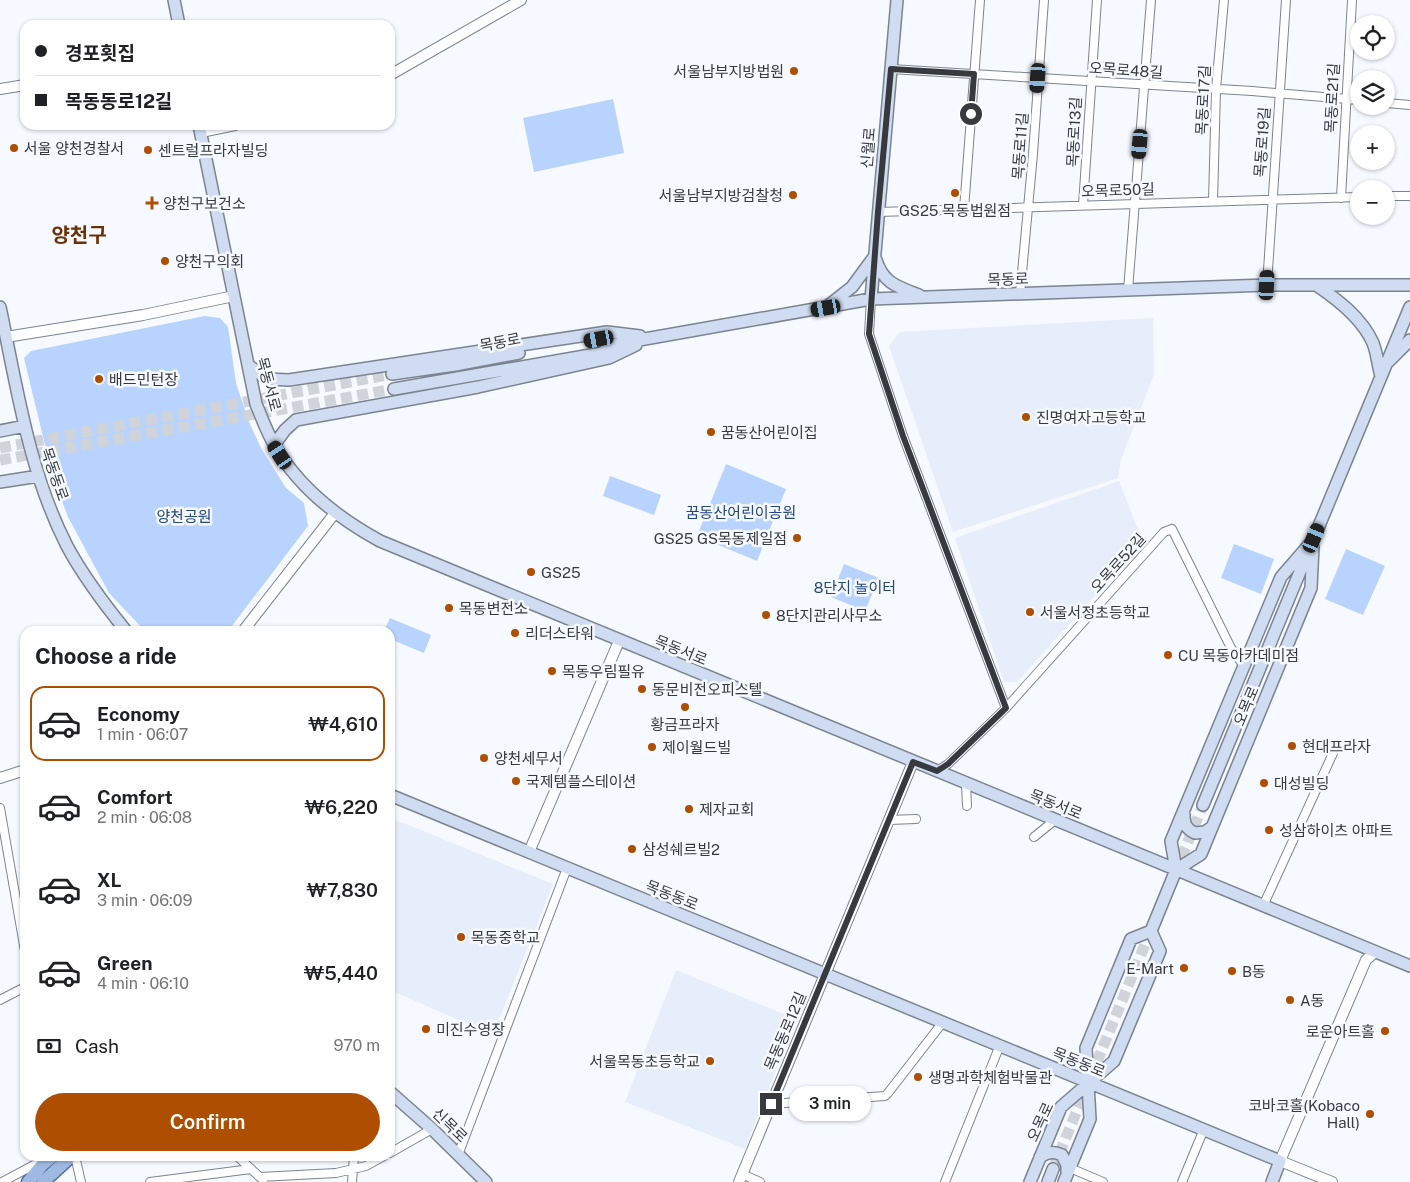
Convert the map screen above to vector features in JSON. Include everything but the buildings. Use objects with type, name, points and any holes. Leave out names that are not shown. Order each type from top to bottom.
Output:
[{"type":"main road","points":[[174,0],[178,20]]},
{"type":"main road","name":"신월로","points":[[871,299],[897,0]]},
{"type":"main road","name":"목동서로","points":[[200,130],[256,404],[274,445],[287,464],[301,481],[335,513],[351,525],[380,540],[620,641],[1410,966]]},
{"type":"main road","points":[[875,256],[884,277],[900,288],[923,297]]},
{"type":"main road","points":[[826,308],[852,287],[875,256]]},
{"type":"main road","name":"목동로","points":[[394,389],[602,353],[611,345],[871,299],[1267,285],[1410,285]]},
{"type":"main road","points":[[1316,285],[1354,316],[1373,343],[1381,376]]},
{"type":"main road","name":"오목로","points":[[1203,806],[1410,306]]},
{"type":"main road","name":"목동동로","points":[[0,307],[29,447],[39,476],[68,547],[105,604],[122,626]]},
{"type":"main road","points":[[248,365],[267,379],[289,380],[607,332],[652,338]]},
{"type":"main road","points":[[274,445],[285,430],[296,420],[478,387],[609,358],[652,338]]},
{"type":"main road","name":"목동로","points":[[392,374],[455,365],[599,339],[611,345]]},
{"type":"main road","points":[[1386,364],[1410,340]]},
{"type":"main road","points":[[0,431],[25,426]]},
{"type":"main road","points":[[0,482],[39,476]]},
{"type":"main road","name":"오목로","points":[[1314,538],[1311,588],[1212,827],[1200,854],[1176,870],[1171,841],[1281,577],[1314,538]]},
{"type":"main road","name":"목동동로","points":[[395,797],[1280,1161]]},
{"type":"main road","points":[[1184,812],[1184,821],[1189,830],[1201,833],[1212,827]]},
{"type":"main road","points":[[1067,1174],[1090,1118],[1086,1048],[1131,939],[1151,931],[1176,870]]},
{"type":"main road","name":"오목로","points":[[1030,1182],[1061,1107],[1114,1061],[1160,951],[1151,931]]},
{"type":"main road","name":"신목로","points":[[395,1096],[432,1129],[486,1182]]},
{"type":"main road","points":[[1040,1157],[1055,1152],[1062,1155],[1067,1165],[1067,1174]]},
{"type":"main road","points":[[28,1182],[47,1161]]},
{"type":"main road","points":[[48,1180],[66,1161]]},
{"type":"main road","points":[[1272,1182],[1280,1161]]},
{"type":"main road","points":[[1048,1182],[1053,1169]]},
{"type":"street","points":[[395,72],[521,0]]},
{"type":"street","points":[[964,209],[980,0]]},
{"type":"street","name":"목동로11길","points":[[1020,294],[1044,0]]},
{"type":"street","name":"목동로13길","points":[[1083,205],[1097,0]]},
{"type":"street","points":[[1128,290],[1151,0]]},
{"type":"street","name":"목동로17길","points":[[1213,201],[1216,89],[1224,0]]},
{"type":"street","name":"목동로19길","points":[[1267,285],[1278,94],[1286,0]]},
{"type":"street","name":"목동로21길","points":[[1341,198],[1352,0]]},
{"type":"street","name":"오목로48길","points":[[891,69],[1350,99]]},
{"type":"street","points":[[0,89],[20,86]]},
{"type":"street","points":[[1395,104],[1410,105]]},
{"type":"street","points":[[1395,196],[1410,196]]},
{"type":"street","name":"오목로50길","points":[[878,212],[1350,198]]},
{"type":"street","points":[[6,337],[143,315],[234,296]]},
{"type":"street","points":[[871,299],[869,334],[903,436],[1006,708]]},
{"type":"street","points":[[247,626],[335,513]]},
{"type":"street","name":"오목로52길","points":[[937,771],[948,764],[1006,708],[1164,532],[1172,529],[1226,640],[1244,666]]},
{"type":"street","points":[[529,852],[620,641]]},
{"type":"street","points":[[1263,906],[1334,751]]},
{"type":"street","name":"목동동로12길","points":[[741,1178],[913,762]]},
{"type":"street","points":[[0,778],[20,772]]},
{"type":"street","points":[[966,784],[967,806]]},
{"type":"street","points":[[0,808],[3,844],[20,922]]},
{"type":"street","points":[[889,820],[916,820]]},
{"type":"street","points":[[1034,838],[1055,820]]},
{"type":"street","points":[[458,1155],[567,868]]},
{"type":"street","points":[[1280,1161],[1366,960],[1375,952]]},
{"type":"street","points":[[0,1000],[20,990]]},
{"type":"street","points":[[771,1104],[884,1096],[888,1094],[943,1022]]},
{"type":"street","points":[[945,1182],[1000,1046]]},
{"type":"street","points":[[395,1150],[432,1129]]},
{"type":"street","points":[[1182,1182],[1204,1129]]},
{"type":"street","points":[[2,1182],[45,1161]]},
{"type":"street","points":[[75,1161],[81,1182]]},
{"type":"street","points":[[243,1161],[263,1180],[336,1173],[353,1170],[375,1161]]},
{"type":"street","points":[[352,1182],[354,1161]]},
{"type":"street","name":"목동동로","points":[[1280,1161],[1332,1182]]},
{"type":"street","points":[[150,1182],[252,1169]]},
{"type":"street","points":[[1067,1174],[1103,1182]]},
{"type":"street","points":[[741,1178],[760,1182]]},
{"type":"street","points":[[2,1182],[9,1182]]},
{"type":"shaded area","name":"진명여자고등학교","points":[[1153,318],[1154,374],[1121,460],[1118,478],[953,532],[889,346],[900,332]]},
{"type":"shaded area","name":"서울서정초등학교","points":[[1119,481],[1143,542],[1017,682],[1004,682],[955,538]]},
{"type":"shaded area","name":"목동중학교","points":[[395,821],[401,822],[553,884],[493,1035],[395,992]]},
{"type":"shaded area","name":"서울목동초등학교","points":[[676,970],[796,1019],[745,1149],[625,1102]]},
{"type":"green space","points":[[613,99],[624,153],[534,172],[523,118]]},
{"type":"green space","name":"양천공원","points":[[205,316],[220,318],[228,327],[236,383],[249,422],[261,448],[286,488],[304,503],[308,526],[232,626],[140,626],[109,593],[68,517],[52,474],[24,358],[31,351]]},
{"type":"green space","name":"꿈동산어린이공원","points":[[726,464],[786,489],[757,561],[697,536]]},
{"type":"green space","points":[[610,476],[661,495],[654,515],[603,496]]},
{"type":"green space","points":[[1234,544],[1274,559],[1261,594],[1221,578]]},
{"type":"green space","points":[[1346,549],[1385,566],[1363,615],[1325,599]]},
{"type":"green space","name":"8단지 놀이터","points":[[844,564],[879,578],[865,611],[831,597]]},
{"type":"green space","points":[[390,618],[431,635],[424,653],[395,641],[395,626],[386,626]]},
{"type":"tunnel","points":[[0,448],[392,374]]},
{"type":"tunnel","points":[[0,460],[394,389]]},
{"type":"tunnel","points":[[1175,873],[1203,805]]},
{"type":"tunnel","points":[[1053,1169],[1153,925]]},
{"type":"place","name":"서울남부지방법원","points":[[794,71]]},
{"type":"place","name":"서울 양천경찰서","points":[[14,148]]},
{"type":"place","name":"센트럴프라자빌딩","points":[[148,150]]},
{"type":"place","name":"GS25 목동법원점","points":[[955,193]]},
{"type":"place","name":"서울남부지방검찰청","points":[[793,195]]},
{"type":"place","name":"양천구보건소","points":[[152,203]]},
{"type":"place","name":"양천구의회","points":[[165,261]]},
{"type":"place","name":"배드민턴장","points":[[99,379]]},
{"type":"place","name":"진명여자고등학교","points":[[1026,417]]},
{"type":"place","name":"꿈동산어린이집","points":[[711,432]]},
{"type":"place","name":"GS25 GS목동제일점","points":[[797,538]]},
{"type":"place","name":"GS25","points":[[531,572]]},
{"type":"place","name":"목동변전소","points":[[449,608]]},
{"type":"place","name":"서울서정초등학교","points":[[1030,612]]},
{"type":"place","name":"8단지관리사무소","points":[[766,615]]},
{"type":"place","name":"리더스타워","points":[[515,633]]},
{"type":"place","name":"CU 목동아카데미점","points":[[1168,655]]},
{"type":"place","name":"목동우림필유","points":[[552,671]]},
{"type":"place","name":"동문비전오피스텔","points":[[642,689]]},
{"type":"place","name":"황금프라자","points":[[685,707]]},
{"type":"place","name":"현대프라자","points":[[1292,746]]},
{"type":"place","name":"제이월드빌","points":[[652,747]]},
{"type":"place","name":"양천세무서","points":[[484,758]]},
{"type":"place","name":"국제템플스테이션","points":[[516,781]]},
{"type":"place","name":"대성빌딩","points":[[1264,783]]},
{"type":"place","name":"제자교회","points":[[689,809]]},
{"type":"place","name":"성삼하이츠 아파트","points":[[1269,830]]},
{"type":"place","name":"삼성쉐르빌2","points":[[632,849]]},
{"type":"place","name":"목동중학교","points":[[461,937]]},
{"type":"place","name":"E-Mart","points":[[1184,968]]},
{"type":"place","name":"B동","points":[[1232,971]]},
{"type":"place","name":"A동","points":[[1290,1000]]},
{"type":"place","name":"미진수영장","points":[[426,1029]]},
{"type":"place","name":"로운아트홀","points":[[1385,1031]]},
{"type":"place","name":"서울목동초등학교","points":[[710,1061]]},
{"type":"place","name":"생명과학체험박물관","points":[[918,1077]]},
{"type":"place","name":"코바코홀(Kobaco Hall)","points":[[1370,1114]]},
{"type":"district","name":"양천구","points":[[79,235]]},
{"type":"route","points":[[771,1104],[913,762],[937,771],[948,764],[1006,708],[903,436],[869,334],[891,69],[974,74],[971,114]]}]
